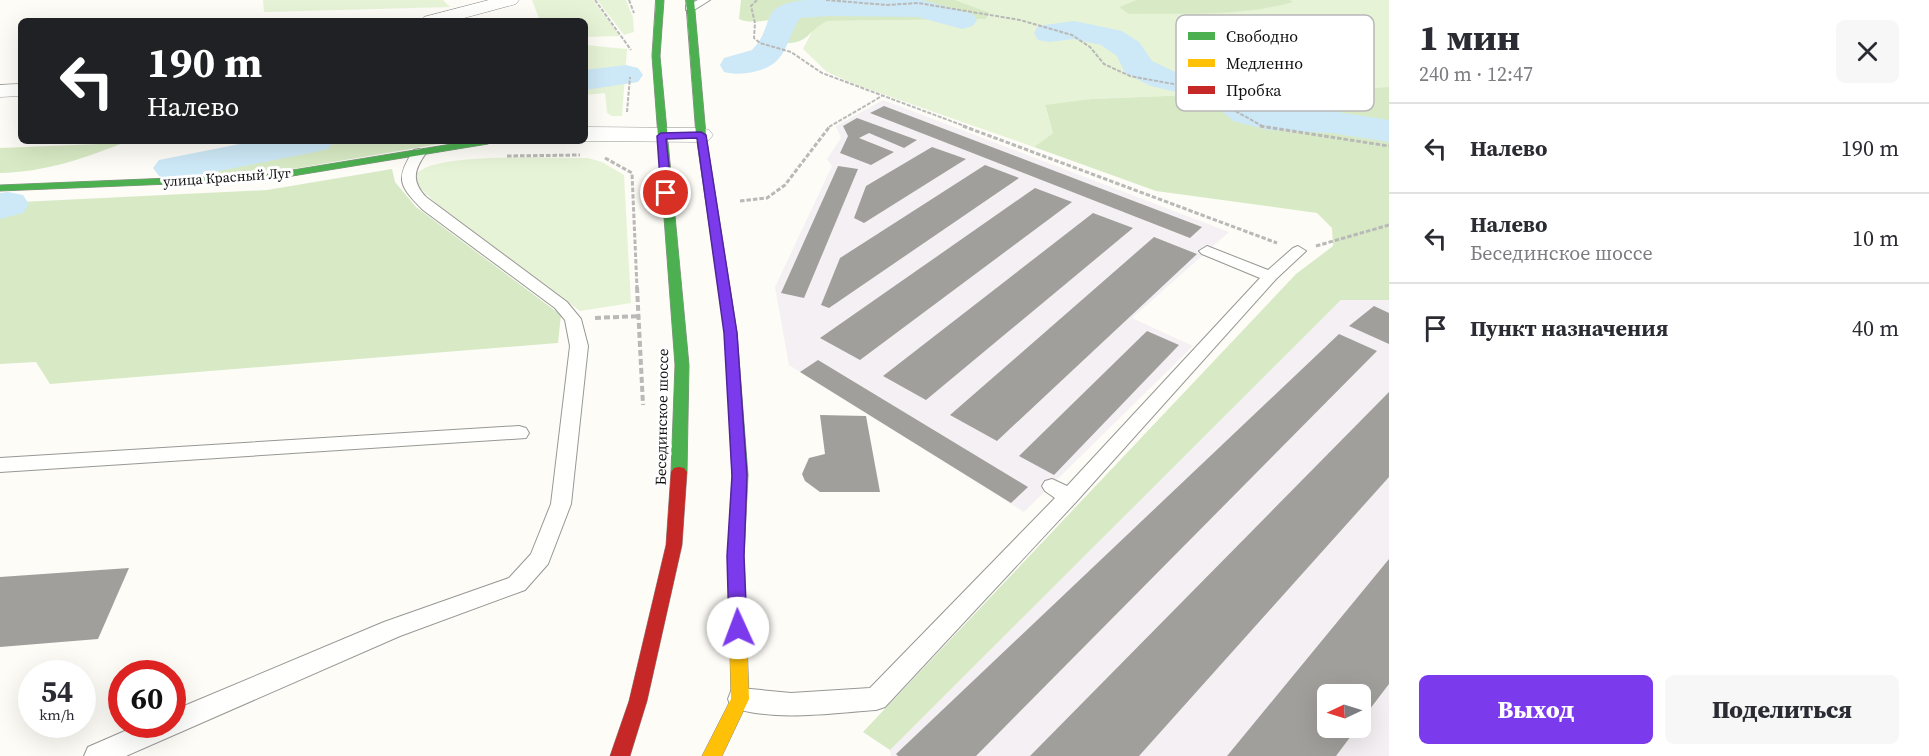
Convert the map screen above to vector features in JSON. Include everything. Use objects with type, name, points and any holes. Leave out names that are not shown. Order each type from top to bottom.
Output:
[{"type":"main road","name":"Бесединское шоссе","points":[[620,756],[638,701],[674,545],[679,471],[682,364],[661,136],[656,50],[660,0]]},
{"type":"main road","points":[[690,4],[701,135],[731,333],[740,476],[736,556],[740,699],[712,756]]},
{"type":"main road","points":[[646,5],[656,50]]},
{"type":"main road","name":"улица Красный Луг","points":[[0,189],[268,177],[471,144]]},
{"type":"street","points":[[442,18],[510,0],[510,18]]},
{"type":"street","points":[[0,91],[18,90]]},
{"type":"street","points":[[588,143],[661,136],[701,135]]},
{"type":"lane","points":[[690,4],[705,0]]},
{"type":"lane","points":[[186,718],[392,629],[516,584],[540,558],[561,504],[579,346],[573,319],[561,305],[428,207],[412,191],[406,179],[408,168],[419,153]]},
{"type":"lane","points":[[1207,251],[1270,276]]},
{"type":"lane","points":[[740,699],[791,704],[876,699],[1060,492],[1270,276],[1298,251]]},
{"type":"lane","points":[[0,465],[519,433]]},
{"type":"lane","points":[[97,756],[139,738]]},
{"type":"path","points":[[595,0],[627,42],[632,54]]},
{"type":"path","points":[[757,0],[752,6],[756,41],[791,52],[822,73],[851,86],[1298,251],[1389,225]]},
{"type":"path","points":[[826,0],[887,5],[918,3],[1020,20],[1072,35],[1090,47],[1104,64],[1130,76],[1176,84]]},
{"type":"path","points":[[734,201],[767,198],[785,185],[831,124],[883,96]]},
{"type":"path","points":[[1233,111],[1263,127],[1389,146]]},
{"type":"path","points":[[503,156],[583,144]]},
{"type":"path","points":[[603,157],[632,173],[643,405]]},
{"type":"path","points":[[573,319],[640,315]]},
{"type":"shaded area","points":[[883,100],[1229,232],[1132,318],[1193,346],[1024,512],[789,365],[775,287],[832,166],[827,159],[841,138],[836,126]]},
{"type":"shaded area","points":[[1341,300],[1389,300],[1389,756],[891,756],[890,750]]},
{"type":"green space","points":[[263,0],[443,0],[450,7],[264,12]]},
{"type":"green space","points":[[532,0],[593,0],[620,36],[588,37],[588,18],[539,18]]},
{"type":"green space","points":[[597,0],[626,0],[633,18],[634,32],[624,35]]},
{"type":"green space","points":[[741,0],[955,0],[990,13],[986,19],[827,21],[804,39],[785,43],[782,42],[788,22],[775,20],[750,22],[739,19]]},
{"type":"green space","points":[[955,0],[1389,0],[1389,87],[1374,88],[1374,15],[1176,15],[1176,96],[1091,99],[1045,106],[1053,133],[1034,147],[854,84],[827,72],[803,49],[815,26],[827,21],[986,19],[990,14]]},
{"type":"green space","points":[[1137,0],[1290,0],[1293,2],[1253,10],[1211,13],[1129,14],[1119,7]]},
{"type":"green space","points":[[588,45],[627,49],[622,116],[612,116],[607,113],[605,93],[588,95]]},
{"type":"green space","points":[[1389,87],[1389,300],[1341,300],[890,750],[863,732],[1296,274],[1333,246],[1332,228],[1317,213],[1156,191],[1034,147],[1053,133],[1045,105],[1091,99],[1176,96],[1176,111],[1374,111],[1374,88]]},
{"type":"green space","points":[[120,144],[63,164],[0,173],[0,148]]},
{"type":"green space","points":[[310,144],[439,144],[275,172],[221,175],[211,163]]},
{"type":"green space","points":[[588,158],[602,162],[624,175],[631,303],[580,311],[439,206],[420,188],[414,177],[424,168],[466,159]]},
{"type":"green space","points":[[392,169],[395,182],[416,207],[561,315],[558,343],[50,384],[36,362],[0,364],[0,203],[267,190]]},
{"type":"building","points":[[884,106],[1202,227],[1190,238],[870,113]]},
{"type":"building","points":[[857,118],[917,140],[904,148],[869,133],[859,138],[894,152],[871,165],[840,153],[848,136],[843,126]]},
{"type":"building","points":[[932,147],[966,159],[864,223],[854,218],[866,186]]},
{"type":"building","points":[[985,165],[1019,178],[829,308],[821,305],[840,258]]},
{"type":"building","points":[[838,166],[858,169],[804,298],[781,293]]},
{"type":"building","points":[[1035,188],[1072,202],[860,360],[820,338]]},
{"type":"building","points":[[1093,213],[1133,228],[926,400],[883,376]]},
{"type":"building","points":[[1154,237],[1197,254],[997,441],[950,415]]},
{"type":"building","points":[[1374,306],[1389,313],[1389,344],[1349,326]]},
{"type":"building","points":[[1147,331],[1179,345],[1054,475],[1019,456]]},
{"type":"building","points":[[1339,334],[1377,351],[976,756],[898,756],[896,754]]},
{"type":"building","points":[[818,360],[1028,487],[1011,503],[800,372]]},
{"type":"building","points":[[1389,392],[1389,477],[1139,756],[1030,756]]},
{"type":"building","points":[[820,415],[866,416],[880,492],[820,492],[805,481],[802,474],[809,458],[825,454]]},
{"type":"building","points":[[1389,559],[1389,684],[1371,708],[1371,684],[1317,684],[1317,738],[1350,738],[1336,756],[1227,756]]},
{"type":"building","points":[[129,568],[98,639],[0,647],[0,577]]},
{"type":"waterway","points":[[736,65],[763,57],[768,52],[785,17],[792,10],[830,7],[919,8],[962,20]]},
{"type":"waterway","points":[[1049,33],[1074,30],[1111,38],[1128,49],[1135,57],[1137,66],[1163,79],[1176,82]]},
{"type":"waterway","points":[[588,80],[626,75]]},
{"type":"waterway","points":[[1244,111],[1268,119],[1331,122],[1389,131]]},
{"type":"waterway","points":[[173,168],[299,144]]},
{"type":"waterway","points":[[0,206],[8,204]]},
{"type":"traffic: fast","points":[[660,0],[656,56],[682,365],[679,472]]},
{"type":"traffic: fast","points":[[690,0],[701,135],[731,333],[740,475]]},
{"type":"traffic: fast","points":[[0,188],[268,177],[470,144]]},
{"type":"traffic: slow","points":[[712,756],[740,699],[736,556],[740,475]]},
{"type":"traffic: jam","points":[[620,756],[638,701],[674,545],[679,472]]},
{"type":"route","points":[[666,193],[661,136],[701,135],[731,333],[740,476],[736,556],[738,628]]}]
